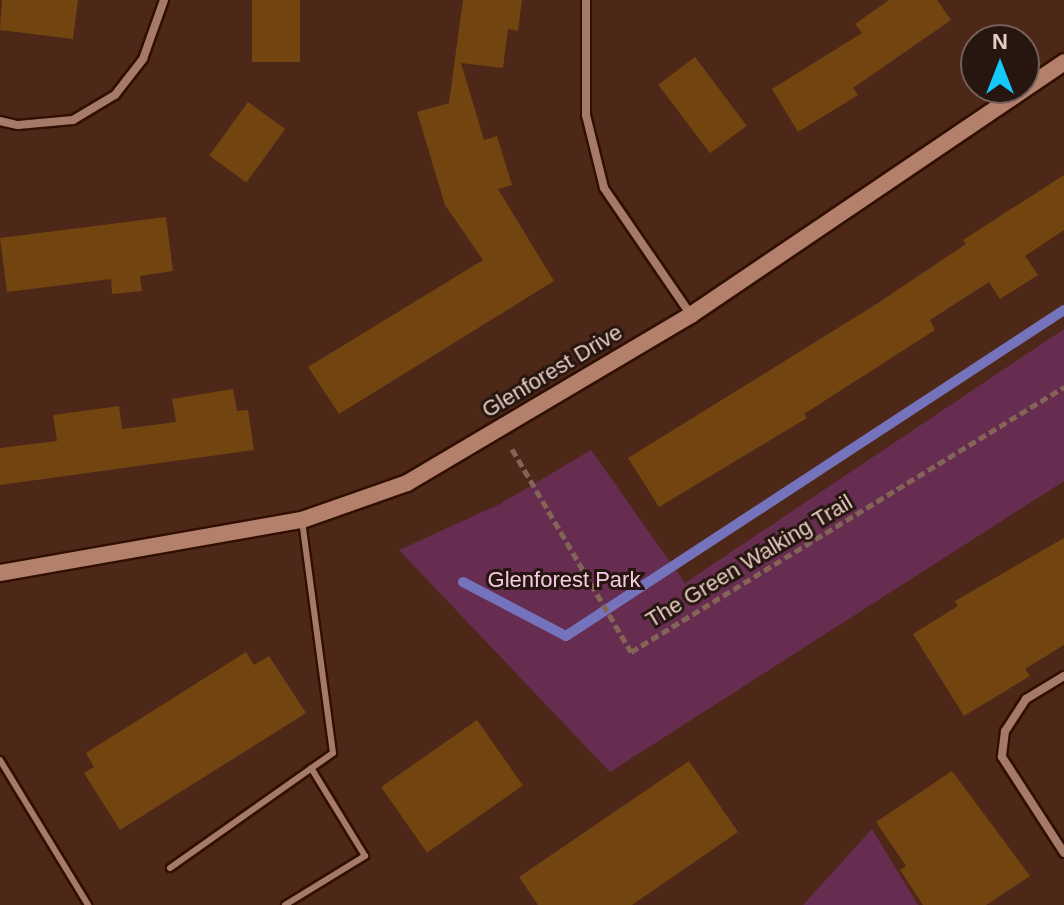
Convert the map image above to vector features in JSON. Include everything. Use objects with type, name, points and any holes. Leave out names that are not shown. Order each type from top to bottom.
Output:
[{"type":"street","points":[[0,121],[18,125],[73,120],[115,95],[143,59],[164,0]]},
{"type":"street","points":[[586,0],[586,115],[604,188],[691,315]]},
{"type":"street","name":"Glenforest Drive","points":[[0,573],[302,520],[407,483],[691,315],[1064,62]]},
{"type":"street","points":[[1064,676],[1026,699],[1005,731],[1002,757],[1064,853]]},
{"type":"lane","points":[[170,868],[333,753],[302,520]]},
{"type":"lane","points":[[0,760],[3,776],[88,905]]},
{"type":"lane","points":[[285,905],[365,856],[311,768]]},
{"type":"path","name":"The Green Walking Trail","points":[[499,428],[631,652],[1064,387]]},
{"type":"green space","name":"Glenforest Park","points":[[1064,329],[1064,481],[610,772],[399,550],[500,504],[591,450],[685,583]]},
{"type":"green space","points":[[872,829],[918,905],[803,905]]},
{"type":"building","points":[[2,0],[78,0],[73,39],[0,30]]},
{"type":"building","points":[[252,0],[300,0],[300,62],[252,62]]},
{"type":"building","points":[[463,0],[522,0],[518,31],[508,29],[503,68],[461,63],[484,140],[497,136],[512,185],[498,189],[554,281],[339,414],[308,367],[483,260],[445,205],[417,112],[449,103]]},
{"type":"building","points":[[889,0],[937,0],[951,20],[853,88],[858,95],[798,132],[772,89],[862,33],[855,24]]},
{"type":"building","points":[[695,57],[747,126],[710,153],[658,85]]},
{"type":"building","points":[[248,102],[285,129],[246,182],[209,155]]},
{"type":"building","points":[[1064,175],[1064,230],[1025,256],[1038,275],[1000,299],[989,282],[930,320],[935,330],[804,414],[807,418],[659,507],[628,458],[875,305],[966,244],[963,240]]},
{"type":"building","points":[[166,217],[173,271],[140,276],[142,291],[112,294],[111,279],[7,292],[0,238]]},
{"type":"building","points":[[233,389],[237,411],[248,410],[254,450],[0,485],[0,448],[57,441],[53,415],[119,406],[122,429],[176,422],[172,399]]},
{"type":"building","points":[[1064,538],[1064,645],[1025,669],[1030,676],[964,716],[913,634],[958,606],[955,601]]},
{"type":"building","points":[[246,652],[254,665],[269,656],[306,713],[120,830],[84,773],[94,767],[86,753]]},
{"type":"building","points":[[477,720],[523,786],[427,853],[381,787]]},
{"type":"building","points":[[689,761],[738,832],[632,905],[538,905],[519,877]]},
{"type":"building","points":[[952,771],[1030,876],[986,905],[923,905],[900,870],[906,866],[876,822]]},
{"type":"waterway","points":[[463,582],[566,636],[1064,310]]}]
